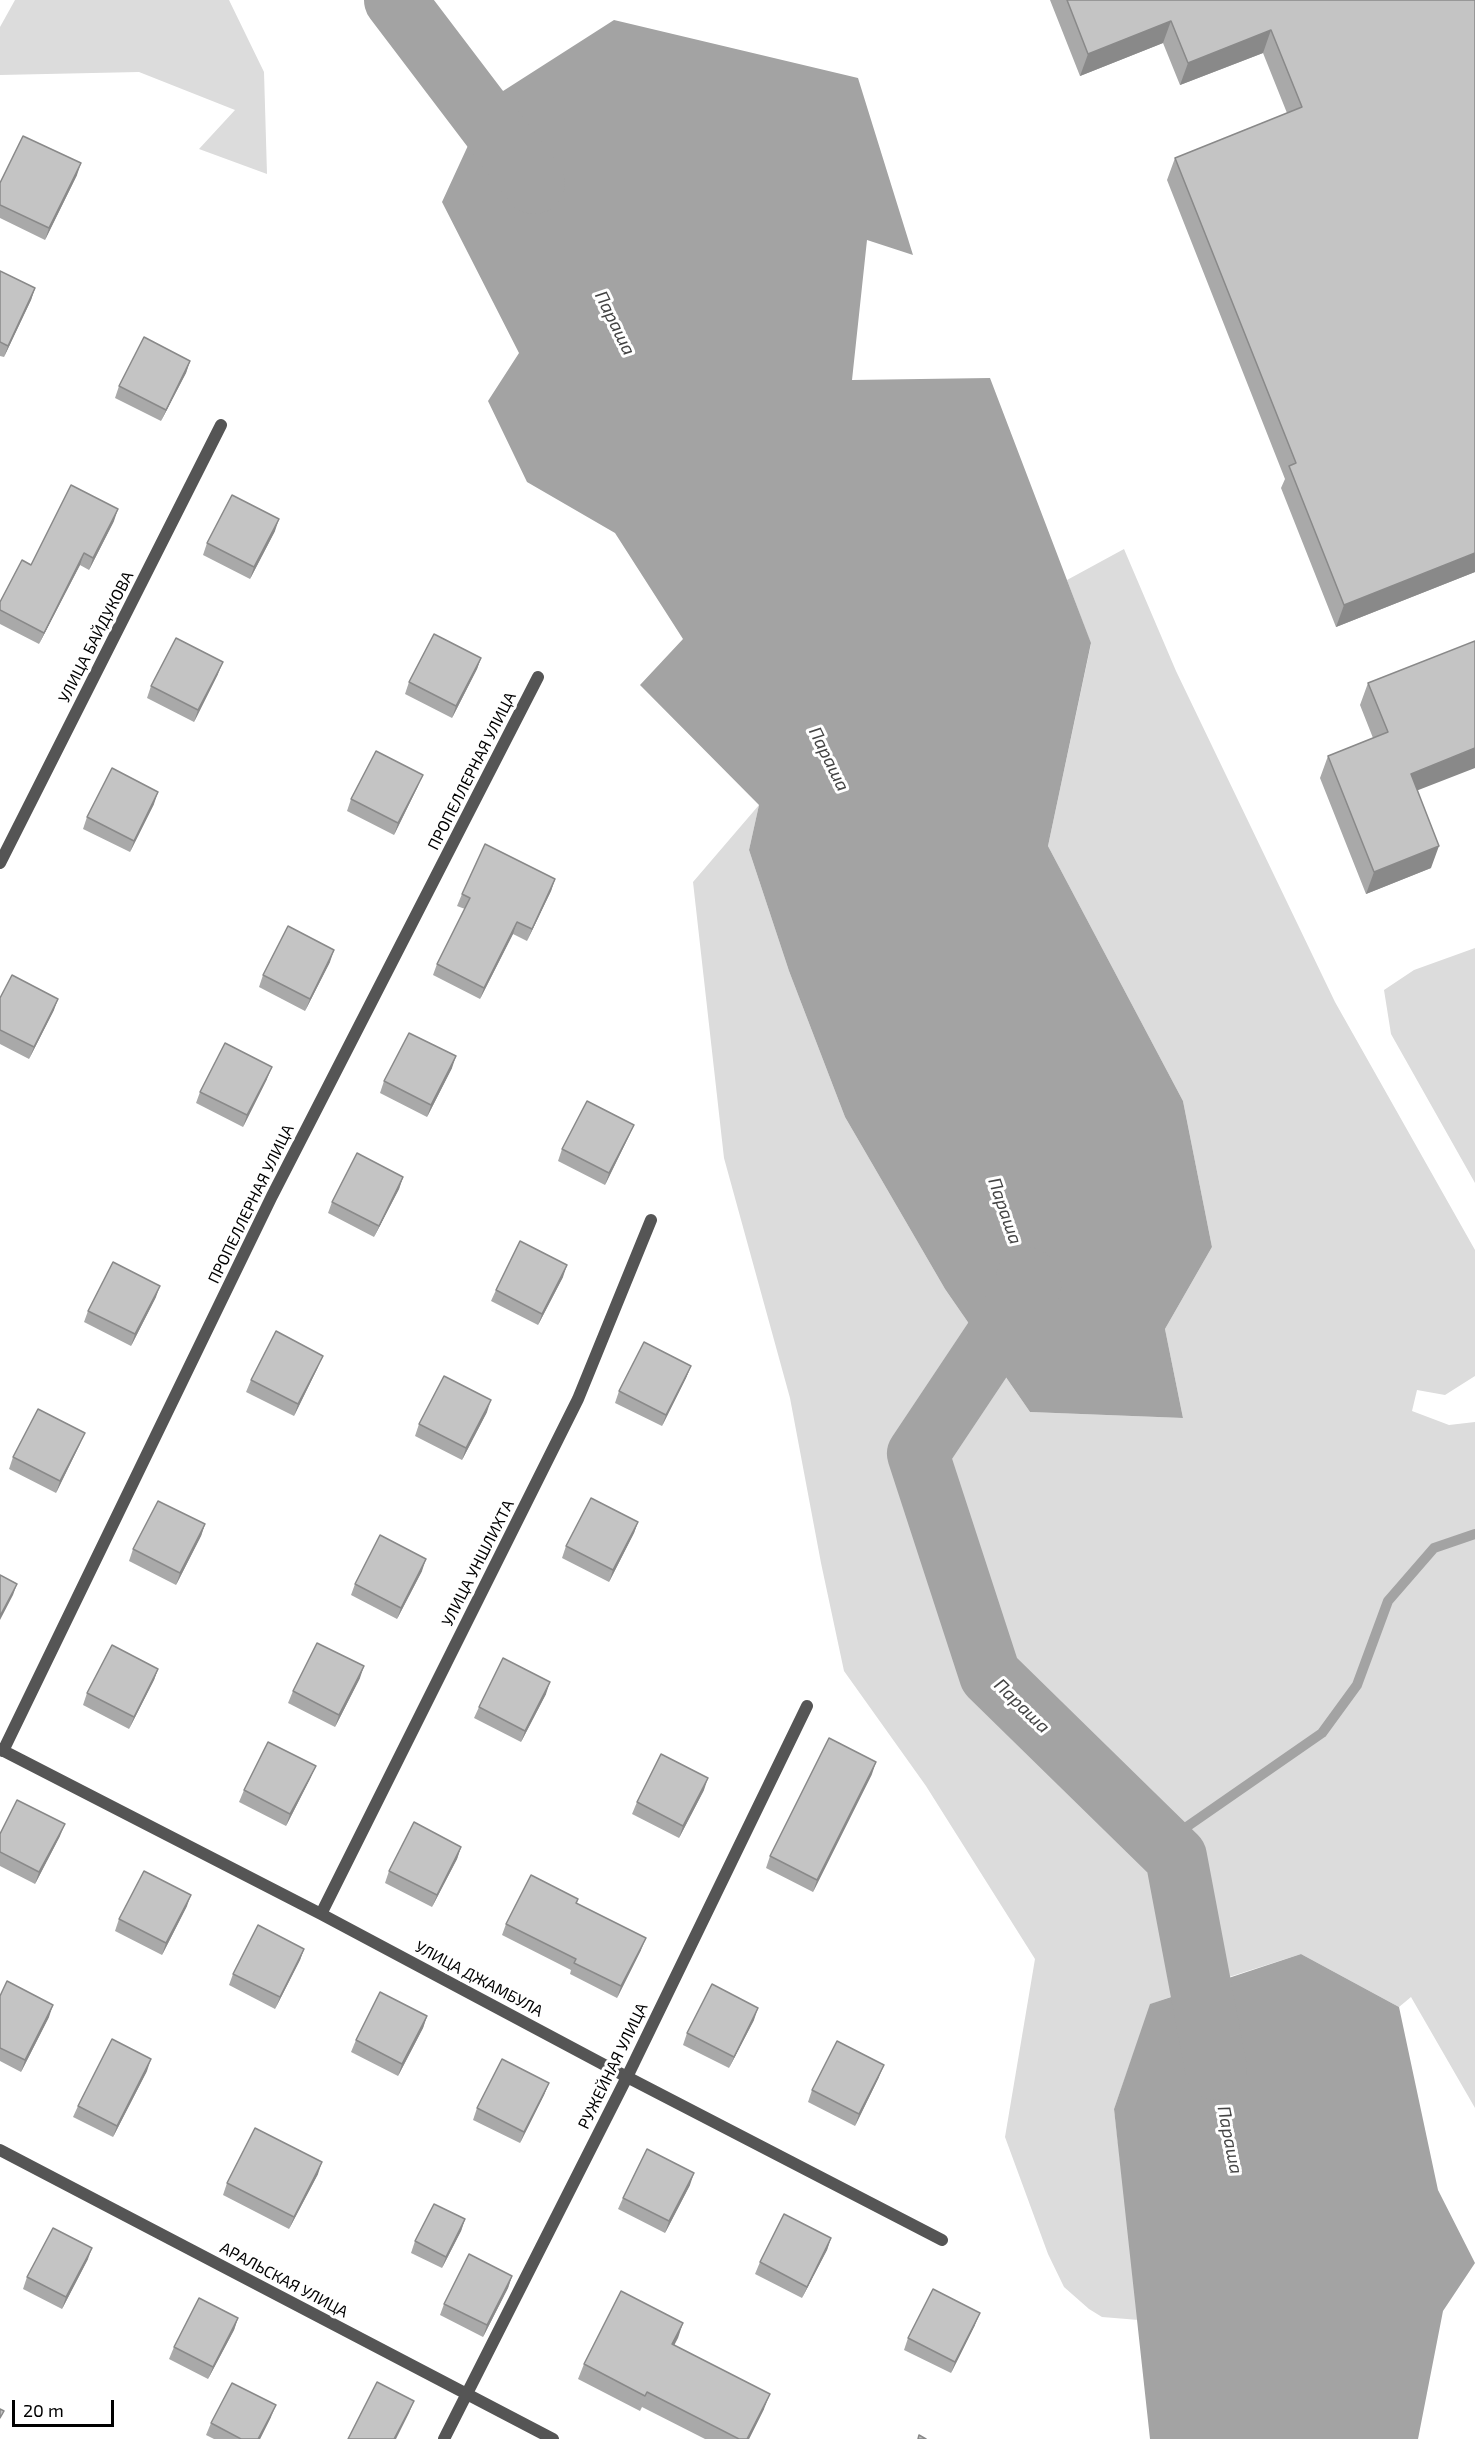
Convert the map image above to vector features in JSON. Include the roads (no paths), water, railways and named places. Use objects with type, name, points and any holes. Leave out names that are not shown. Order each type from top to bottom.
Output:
[{"type":"street","name":"УЛИЦА БАЙДУКОВА","points":[[0,864],[221,425]]},
{"type":"street","name":"ПРОПЕЛЛЕРНАЯ УЛИЦА","points":[[2,1750],[272,1196],[538,677]]},
{"type":"street","name":"УЛИЦА УНШЛИХТА","points":[[321,1914],[578,1399],[651,1220]]},
{"type":"street","name":"РУЖЕЙНАЯ УЛИЦА","points":[[444,2439],[627,2077],[807,1706]]},
{"type":"street","name":"УЛИЦА ДЖАМБУЛА","points":[[2,1750],[321,1914],[627,2077],[942,2240]]},
{"type":"street","name":"АРАЛЬСКАЯ УЛИЦА","points":[[0,2150],[553,2439]]},
{"type":"water","points":[[614,20],[858,78],[913,255],[867,240],[852,380],[990,378],[1091,643],[1048,846],[1183,1101],[1212,1247],[1165,1329],[1183,1418],[1030,1412],[945,1289],[845,1117],[789,971],[749,850],[759,805],[640,685],[683,639],[615,533],[527,482],[488,401],[519,353],[442,202],[489,100]]},
{"type":"water","points":[[1301,1954],[1399,2007],[1438,2190],[1475,2263],[1443,2311],[1418,2439],[1150,2439],[1114,2109],[1150,2004]]},
{"type":"waterway","name":"Параша","points":[[395,0],[534,183]]},
{"type":"waterway","name":"Параша","points":[[1027,1278],[1030,1286],[918,1454],[990,1675],[1176,1857],[1216,2069]]},
{"type":"waterway","points":[[1162,1844],[1322,1733],[1357,1685],[1388,1601],[1434,1548],[1475,1534]]}]
